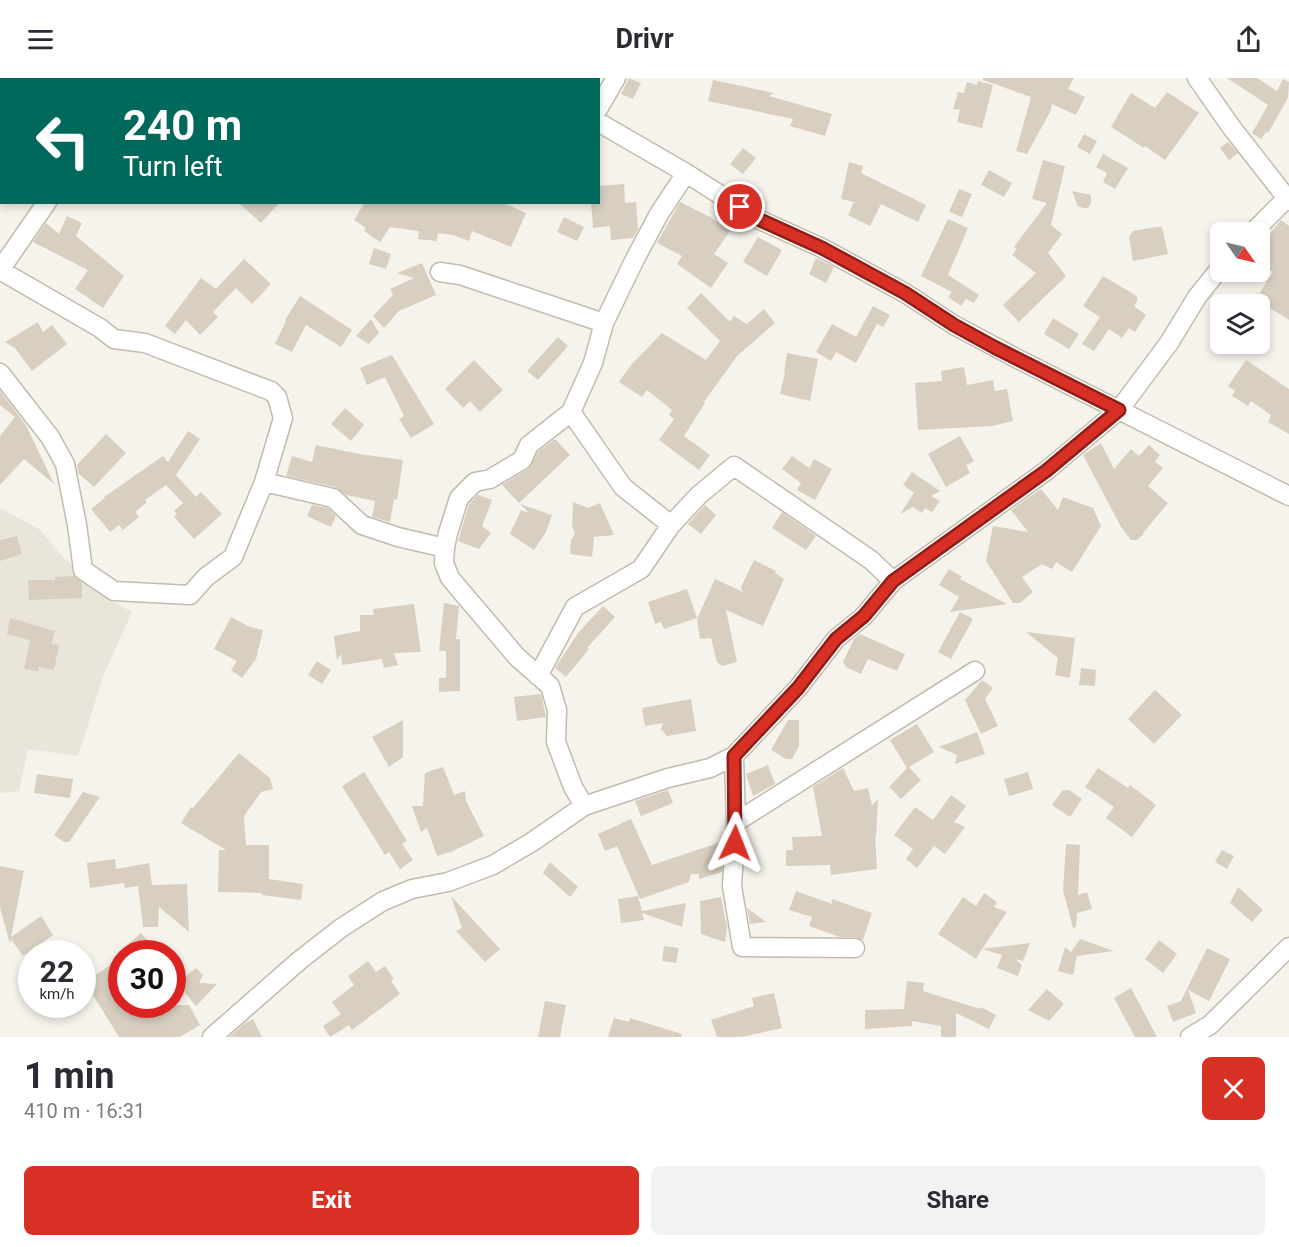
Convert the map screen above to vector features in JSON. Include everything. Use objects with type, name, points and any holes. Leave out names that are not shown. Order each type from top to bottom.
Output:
[{"type":"street","points":[[600,106],[616,78]]},
{"type":"street","points":[[1197,78],[1232,128],[1288,199],[1264,222]]},
{"type":"street","points":[[600,123],[686,173],[758,219],[822,248],[905,293],[954,325],[1289,496]]},
{"type":"street","points":[[584,806],[573,787],[556,742],[557,710],[550,686],[517,657],[450,578],[444,563],[445,548],[450,522],[459,498],[475,482],[489,479],[522,460],[529,445],[571,412],[592,363],[604,323],[659,214],[686,173]]},
{"type":"street","points":[[0,373],[50,437],[65,465],[83,570],[114,591],[190,595],[206,577],[233,557],[264,482],[283,418],[277,397],[271,391],[145,343],[114,339],[100,328],[0,270],[46,204]]},
{"type":"street","points":[[440,272],[460,275],[604,323]]},
{"type":"street","points":[[212,1037],[308,954],[341,928],[383,901],[412,889],[448,882],[493,864],[532,842],[584,806],[668,778],[710,768],[734,756],[798,688],[836,639],[864,616],[893,581],[1046,471],[1119,410],[1169,343],[1197,297],[1210,281]]},
{"type":"street","points":[[571,412],[623,487],[671,525]]},
{"type":"street","points":[[538,676],[575,607],[641,569],[671,525],[699,495],[734,466],[872,560],[893,581]]},
{"type":"street","points":[[264,482],[333,498],[362,525],[398,537],[445,548]]},
{"type":"street","points":[[736,822],[975,671]]},
{"type":"street","points":[[734,756],[736,822],[732,886],[742,947],[855,948]]},
{"type":"street","points":[[1190,1037],[1210,1025],[1289,947]]},
{"type":"shaded area","points":[[0,508],[39,529],[64,558],[112,601],[132,612],[104,674],[78,756],[28,749],[19,791],[0,793]]},
{"type":"building","points":[[629,78],[641,83],[633,99],[621,94]]},
{"type":"building","points":[[983,78],[1074,78],[1068,89],[1085,97],[1076,115],[1052,104],[1027,154],[1016,151],[1031,97],[983,80]]},
{"type":"building","points":[[1227,78],[1257,78],[1277,91],[1283,79],[1289,82],[1288,98],[1268,133],[1266,132],[1261,139],[1252,133],[1268,105]]},
{"type":"building","points":[[713,80],[774,93],[769,96],[832,114],[825,136],[790,126],[793,119],[708,101]]},
{"type":"building","points":[[978,81],[993,85],[982,128],[957,122],[960,110],[953,109],[958,92],[964,93],[967,82],[977,85]]},
{"type":"building","points":[[1167,92],[1199,113],[1165,160],[1111,127],[1131,93],[1155,108]]},
{"type":"building","points":[[1084,134],[1097,141],[1090,154],[1077,147]]},
{"type":"building","points":[[1228,142],[1238,153],[1229,160],[1220,148]]},
{"type":"building","points":[[743,148],[756,158],[743,174],[730,164]]},
{"type":"building","points":[[1103,154],[1128,168],[1115,189],[1103,182],[1107,173],[1096,167]]},
{"type":"building","points":[[1043,160],[1065,166],[1051,225],[1062,234],[1048,253],[1066,276],[1019,322],[1003,305],[1036,273],[1012,255],[1017,249],[1014,247],[1047,203],[1032,199]]},
{"type":"building","points":[[849,162],[863,166],[861,173],[926,205],[918,222],[881,204],[870,226],[848,215],[854,202],[841,199]]},
{"type":"building","points":[[989,170],[1012,183],[1004,197],[981,185]]},
{"type":"building","points":[[624,184],[625,203],[636,202],[638,229],[633,238],[611,240],[610,226],[593,228],[591,204],[600,204],[600,186]]},
{"type":"building","points":[[959,189],[972,194],[962,217],[949,212]]},
{"type":"building","points":[[1072,191],[1091,195],[1088,208],[1078,206]]},
{"type":"building","points":[[680,202],[710,217],[730,231],[714,254],[728,263],[711,288],[677,264],[682,256],[657,243]]},
{"type":"building","points":[[240,204],[278,204],[261,223]]},
{"type":"building","points":[[364,204],[506,204],[526,213],[511,247],[472,231],[469,241],[453,235],[438,233],[437,241],[418,239],[419,231],[390,227],[380,242],[364,231],[366,228],[354,220]]},
{"type":"building","points":[[67,216],[82,223],[76,236],[124,276],[103,308],[75,289],[88,270],[33,242],[46,223],[59,234]]},
{"type":"building","points":[[564,217],[584,227],[577,241],[557,232]]},
{"type":"building","points":[[948,219],[968,228],[948,275],[979,295],[974,303],[966,299],[961,306],[948,297],[952,292],[921,276]]},
{"type":"building","points":[[1281,220],[1289,226],[1289,320],[1270,308],[1270,294],[1259,294],[1267,282],[1270,282],[1273,272],[1270,270],[1270,234]]},
{"type":"building","points":[[1162,227],[1168,254],[1133,261],[1129,237],[1133,231]]},
{"type":"building","points":[[758,237],[782,250],[767,276],[743,262]]},
{"type":"building","points":[[374,248],[391,254],[386,269],[369,264]]},
{"type":"building","points":[[816,258],[834,267],[826,283],[809,274]]},
{"type":"building","points":[[244,259],[271,284],[252,304],[236,288],[213,312],[218,317],[200,335],[186,320],[175,334],[165,326],[201,278],[216,289]]},
{"type":"building","points":[[422,263],[436,295],[399,311],[384,328],[373,316],[393,295],[390,289],[414,278],[397,273]]},
{"type":"building","points":[[1103,276],[1137,296],[1134,306],[1146,315],[1135,332],[1129,328],[1122,338],[1109,329],[1094,351],[1082,344],[1100,317],[1083,306]]},
{"type":"building","points":[[701,293],[730,322],[734,316],[747,324],[764,309],[775,323],[737,356],[704,402],[684,436],[710,455],[699,470],[659,440],[674,419],[669,415],[672,410],[647,390],[642,397],[619,382],[631,365],[662,333],[706,360],[720,341],[687,308]]},
{"type":"building","points":[[300,296],[352,330],[341,347],[306,325],[292,352],[275,344],[285,320]]},
{"type":"building","points":[[873,306],[890,315],[883,327],[877,324],[856,363],[836,352],[831,361],[816,352],[832,324],[856,337]]},
{"type":"building","points":[[1053,318],[1079,334],[1069,349],[1044,334]]},
{"type":"building","points":[[371,319],[379,333],[369,344],[356,336]]},
{"type":"building","points":[[38,322],[43,332],[52,325],[67,344],[32,371],[15,348],[5,342]]},
{"type":"building","points":[[558,337],[568,346],[538,380],[527,371]]},
{"type":"building","points":[[787,353],[818,359],[810,401],[780,394]]},
{"type":"building","points":[[392,355],[434,424],[411,438],[399,419],[404,416],[385,377],[367,385],[360,368]]},
{"type":"building","points":[[474,360],[503,390],[480,412],[470,401],[463,408],[445,389]]},
{"type":"building","points":[[1246,360],[1289,389],[1289,434],[1268,422],[1271,415],[1251,401],[1248,406],[1232,396],[1235,391],[1228,386]]},
{"type":"building","points":[[964,367],[967,385],[993,380],[995,391],[1007,389],[1013,421],[992,426],[918,430],[915,383],[942,381],[941,371]]},
{"type":"building","points":[[0,391],[26,425],[54,484],[24,459],[0,485],[0,436],[15,417],[0,405]]},
{"type":"building","points":[[345,408],[364,425],[351,441],[331,424]]},
{"type":"building","points":[[188,431],[200,439],[176,475],[196,497],[201,492],[222,514],[194,539],[174,517],[177,514],[174,511],[183,503],[166,485],[145,500],[147,502],[135,512],[139,517],[123,530],[119,525],[110,532],[91,509],[104,497],[163,456],[168,462]]},
{"type":"building","points":[[106,434],[126,453],[94,487],[78,473],[77,465]]},
{"type":"building","points":[[960,436],[974,461],[966,465],[970,473],[946,487],[928,454]]},
{"type":"building","points":[[555,439],[570,455],[519,503],[502,485],[528,469],[538,452]]},
{"type":"building","points":[[1101,443],[1114,469],[1131,449],[1139,456],[1149,445],[1160,455],[1155,462],[1163,468],[1148,486],[1168,503],[1137,540],[1131,540],[1121,527],[1083,455]]},
{"type":"building","points":[[316,445],[369,456],[367,455],[403,460],[397,500],[394,499],[390,522],[372,517],[375,501],[346,495],[336,487],[286,476],[292,456],[312,462]]},
{"type":"building","points":[[792,456],[809,468],[814,459],[832,469],[815,500],[797,490],[801,483],[782,469]]},
{"type":"building","points":[[912,472],[940,491],[931,496],[940,501],[932,512],[925,508],[922,513],[913,507],[900,514],[914,493],[903,485]]},
{"type":"building","points":[[1041,489],[1058,510],[1063,497],[1093,508],[1101,526],[1072,572],[1056,562],[1052,569],[1042,564],[1022,577],[1033,592],[1020,603],[1013,603],[986,561],[993,526],[1028,532],[1011,510]]},
{"type":"building","points":[[478,495],[492,500],[482,526],[491,533],[479,549],[458,541],[469,504]]},
{"type":"building","points":[[573,502],[588,508],[600,503],[614,535],[594,537],[592,557],[570,554],[571,540],[575,534],[572,526]]},
{"type":"building","points":[[520,504],[552,515],[546,532],[534,550],[510,534],[521,510],[529,513]]},
{"type":"building","points":[[312,505],[328,508],[336,516],[331,527],[307,516]]},
{"type":"building","points":[[705,505],[716,515],[701,534],[688,524]]},
{"type":"building","points":[[782,512],[816,536],[806,550],[772,528]]},
{"type":"building","points":[[17,536],[22,554],[0,561],[0,540]]},
{"type":"building","points":[[754,560],[776,571],[775,573],[784,579],[763,626],[726,610],[737,662],[722,666],[717,662],[711,638],[700,639],[697,619],[715,579],[743,592],[741,587]]},
{"type":"building","points":[[949,569],[962,577],[960,579],[1007,604],[950,612],[959,597],[939,585]]},
{"type":"building","points":[[74,576],[82,583],[82,598],[29,600],[28,580],[55,580],[55,577]]},
{"type":"building","points":[[687,589],[697,618],[664,629],[661,622],[655,624],[648,602]]},
{"type":"building","points":[[444,603],[459,606],[456,639],[460,639],[460,691],[439,692],[439,678],[446,678],[446,651],[439,651]]},
{"type":"building","points":[[414,604],[421,652],[394,653],[398,665],[384,668],[382,659],[342,665],[341,654],[337,660],[334,636],[360,631],[360,615],[374,615],[373,609]]},
{"type":"building","points":[[603,606],[615,617],[587,648],[589,649],[566,677],[555,668],[578,633]]},
{"type":"building","points":[[960,612],[973,619],[951,659],[938,652]]},
{"type":"building","points":[[231,617],[250,627],[263,630],[256,659],[242,678],[231,670],[237,661],[214,649]]},
{"type":"building","points":[[10,618],[55,631],[51,644],[59,645],[54,670],[39,667],[38,671],[24,669],[30,640],[7,634]]},
{"type":"building","points":[[1026,632],[1075,638],[1070,678],[1055,675],[1058,658]]},
{"type":"building","points":[[860,634],[905,654],[897,671],[868,659],[861,674],[846,667],[843,662],[854,639]]},
{"type":"building","points":[[317,661],[331,670],[322,684],[308,675]]},
{"type":"building","points":[[1081,668],[1096,670],[1095,686],[1079,685]]},
{"type":"building","points":[[982,680],[993,688],[985,699],[998,726],[981,734],[965,700]]},
{"type":"building","points":[[1155,690],[1182,715],[1154,744],[1128,719]]},
{"type":"building","points":[[541,694],[546,717],[517,721],[514,697]]},
{"type":"building","points":[[691,699],[696,731],[667,736],[661,729],[663,723],[645,726],[642,708]]},
{"type":"building","points":[[403,720],[403,757],[389,767],[372,737]]},
{"type":"building","points":[[788,720],[799,720],[799,746],[792,759],[786,759],[771,750]]},
{"type":"building","points":[[917,724],[934,752],[909,767],[921,780],[901,799],[889,787],[907,768],[890,740]]},
{"type":"building","points":[[977,732],[985,754],[955,764],[957,755],[939,747]]},
{"type":"building","points":[[239,753],[270,778],[273,789],[261,792],[244,816],[246,845],[269,845],[269,879],[303,884],[301,900],[262,895],[262,893],[218,892],[219,850],[226,850],[181,823],[191,807],[193,808]]},
{"type":"building","points":[[768,765],[775,784],[753,796],[746,774]]},
{"type":"building","points":[[443,767],[454,795],[465,791],[466,801],[484,836],[449,853],[437,856],[427,828],[421,832],[412,806],[423,806],[425,773]]},
{"type":"building","points":[[843,768],[854,791],[868,788],[872,805],[878,799],[876,837],[875,835],[877,869],[831,875],[830,865],[786,866],[786,850],[793,850],[792,837],[822,836],[813,787]]},
{"type":"building","points":[[1098,768],[1128,788],[1130,785],[1156,805],[1132,837],[1106,818],[1114,807],[1085,787]]},
{"type":"building","points":[[364,772],[407,841],[402,844],[413,860],[400,869],[389,852],[385,855],[342,786]]},
{"type":"building","points":[[1028,772],[1033,789],[1009,796],[1004,779]]},
{"type":"building","points":[[37,774],[73,779],[70,798],[34,793]]},
{"type":"building","points":[[668,790],[673,803],[641,816],[635,801]]},
{"type":"building","points":[[1063,790],[1069,790],[1082,799],[1070,817],[1052,805]]},
{"type":"building","points":[[83,792],[100,797],[69,842],[64,842],[54,835]]},
{"type":"building","points":[[951,795],[966,806],[954,822],[965,827],[945,854],[934,846],[917,868],[906,859],[913,849],[894,835],[915,807],[933,820]]},
{"type":"building","points":[[631,819],[652,865],[718,843],[723,857],[722,872],[699,879],[699,874],[691,874],[689,882],[640,899],[617,846],[605,851],[598,834]]},
{"type":"building","points":[[1066,844],[1080,845],[1078,895],[1087,892],[1092,909],[1077,913],[1076,927],[1073,928],[1063,890]]},
{"type":"building","points":[[1222,850],[1234,856],[1227,869],[1215,862]]},
{"type":"building","points":[[115,859],[116,869],[149,863],[152,885],[187,884],[189,932],[159,907],[158,927],[143,927],[138,886],[125,888],[124,883],[90,888],[87,863]]},
{"type":"building","points":[[550,862],[578,887],[570,897],[543,873]]},
{"type":"building","points":[[0,866],[24,871],[11,937],[41,916],[53,935],[46,940],[18,940],[18,949],[11,939],[10,944],[0,907]]},
{"type":"building","points":[[1238,887],[1263,910],[1252,922],[1230,903]]},
{"type":"building","points":[[796,891],[832,904],[832,899],[872,913],[863,940],[855,937],[840,937],[809,926],[812,917],[789,910]]},
{"type":"building","points":[[984,893],[997,902],[994,907],[1007,912],[976,959],[938,934],[963,897],[976,906]]},
{"type":"building","points":[[451,896],[500,949],[485,962],[456,931],[462,928]]},
{"type":"building","points":[[638,896],[642,911],[686,903],[682,927],[642,913],[644,920],[621,923],[618,899]]},
{"type":"building","points":[[721,897],[727,927],[725,942],[701,934],[700,901]]},
{"type":"building","points":[[747,908],[766,922],[750,924]]},
{"type":"building","points":[[141,933],[147,940],[133,940]]},
{"type":"building","points":[[1080,939],[1114,951],[1077,956],[1073,975],[1058,971],[1065,947],[1071,952]]},
{"type":"building","points":[[1159,940],[1177,954],[1163,973],[1145,959]]},
{"type":"building","points":[[1030,943],[1023,961],[1015,959],[1022,965],[1018,976],[997,968],[1002,955],[982,949]]},
{"type":"building","points":[[664,946],[679,948],[676,963],[662,961]]},
{"type":"building","points":[[1207,948],[1230,959],[1209,1001],[1188,990],[1196,1013],[1173,1022],[1167,1006],[1181,1001]]},
{"type":"building","points":[[368,961],[376,972],[385,966],[400,994],[352,1030],[349,1025],[330,1037],[323,1026],[341,1014],[332,1002],[354,985],[348,976]]},
{"type":"building","points":[[108,966],[108,1018],[186,1018],[186,1005],[189,1005],[200,1025],[180,1037],[119,1037],[96,1000],[96,975]]},
{"type":"building","points":[[196,968],[203,975],[199,983],[217,984],[196,1006],[186,994],[186,976]]},
{"type":"building","points":[[907,981],[924,983],[923,991],[980,1009],[981,1007],[996,1015],[989,1029],[956,1013],[956,1037],[941,1037],[941,1026],[912,1021],[912,1026],[865,1029],[865,1010],[904,1009]]},
{"type":"building","points":[[1131,988],[1157,1037],[1135,1037],[1114,998]]},
{"type":"building","points":[[1047,989],[1064,1004],[1049,1021],[1028,1010]]},
{"type":"building","points":[[774,993],[782,1028],[741,1037],[717,1037],[711,1020],[754,1006],[752,998]]},
{"type":"building","points":[[545,1001],[566,1005],[560,1037],[538,1037]]},
{"type":"building","points":[[614,1018],[629,1022],[630,1018],[682,1034],[681,1037],[608,1037]]},
{"type":"building","points":[[253,1019],[262,1037],[229,1037],[245,1023]]},
{"type":"route","points":[[735,843],[734,756],[798,688],[836,639],[864,616],[893,581],[1046,471],[1119,410],[994,347],[954,325],[905,293],[822,248],[758,219],[740,207]]}]
